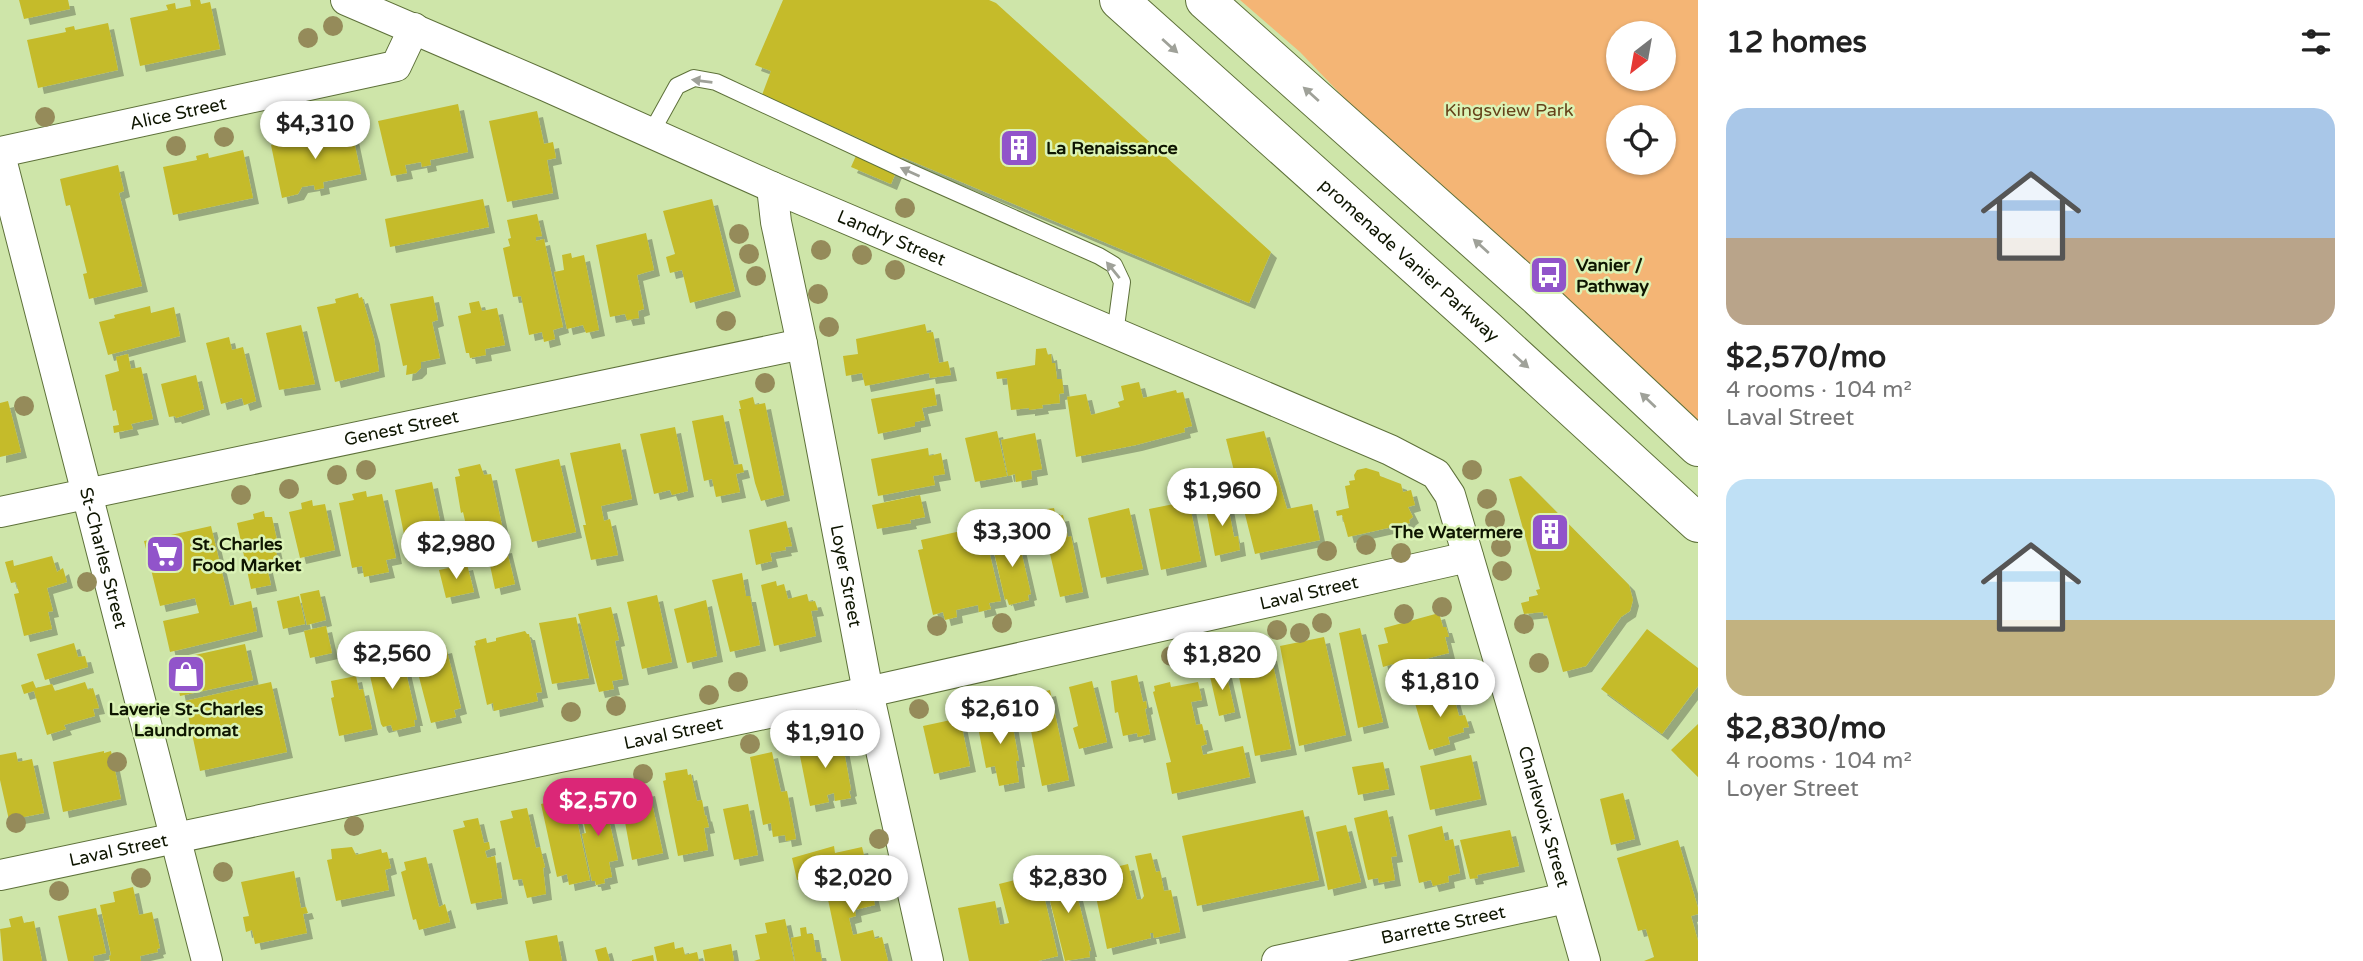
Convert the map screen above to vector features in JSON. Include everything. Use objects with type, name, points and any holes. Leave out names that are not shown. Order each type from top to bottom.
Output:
[{"type":"main road","name":"promenade Vanier Parkway","points":[[1119,0],[1698,523]]},
{"type":"main road","points":[[1205,0],[1536,295],[1698,447]]},
{"type":"street","name":"Landry Street","points":[[346,0],[772,187],[1390,450],[1436,474]]},
{"type":"street","name":"Alice Street","points":[[0,153],[396,66],[414,28]]},
{"type":"street","name":"St-Charles Street","points":[[0,153],[208,961]]},
{"type":"street","name":"Loyer Street","points":[[772,187],[776,222],[868,692],[928,961]]},
{"type":"street","name":"Genest Street","points":[[0,512],[802,344]]},
{"type":"street","name":"Charlevoix Street","points":[[1436,474],[1450,495],[1584,961]]},
{"type":"street","name":"Laval Street","points":[[0,875],[868,692],[1468,557]]},
{"type":"street","name":"Barrette Street","points":[[1277,961],[1566,898]]},
{"type":"lane","points":[[651,132],[677,86],[694,78],[716,82],[1114,265],[1122,282],[1115,334]]},
{"type":"green space","name":"Kingsview Park","points":[[1240,0],[1698,0],[1698,428],[1460,218],[1300,52]]},
{"type":"building","points":[[19,0],[68,0],[70,9],[24,19]]},
{"type":"building","points":[[190,0],[200,0],[201,4],[210,2],[220,49],[140,66],[130,18],[168,10],[166,5],[175,3],[176,9],[191,6]]},
{"type":"building","name":"La Renaissance","points":[[783,0],[989,0],[996,3],[1271,252],[1249,303],[902,157],[891,184],[851,167],[863,140],[762,95],[771,71],[755,65]]},
{"type":"building","points":[[108,23],[118,70],[38,88],[27,40],[66,32],[65,28],[74,26],[75,30]]},
{"type":"building","points":[[458,104],[468,152],[430,160],[431,165],[422,167],[421,162],[405,165],[407,173],[391,176],[378,121]]},
{"type":"building","points":[[537,111],[544,144],[553,142],[556,158],[547,160],[553,193],[507,202],[489,121]]},
{"type":"building","points":[[351,127],[361,174],[323,182],[324,188],[315,190],[314,185],[302,187],[298,194],[282,198],[271,145]]},
{"type":"building","points":[[243,150],[253,198],[173,215],[163,167],[197,160],[196,156],[208,153],[209,158]]},
{"type":"building","points":[[118,165],[124,191],[119,193],[142,286],[89,299],[83,274],[87,273],[70,205],[66,206],[60,179]]},
{"type":"building","points":[[483,199],[489,227],[390,247],[385,219]]},
{"type":"building","points":[[712,199],[735,291],[690,303],[682,270],[670,273],[666,257],[675,254],[663,211]]},
{"type":"building","points":[[537,214],[542,236],[536,237],[536,241],[544,239],[563,327],[553,330],[555,339],[544,342],[542,332],[529,335],[521,296],[513,297],[503,248],[510,246],[507,220]]},
{"type":"building","points":[[646,233],[654,270],[637,275],[644,309],[638,311],[639,318],[627,320],[625,314],[610,317],[596,245]]},
{"type":"building","points":[[571,253],[572,258],[584,255],[599,330],[586,333],[583,325],[567,329],[554,272],[564,270],[562,255]]},
{"type":"building","points":[[358,293],[359,298],[362,297],[374,338],[379,371],[335,382],[317,307],[336,303],[335,299]]},
{"type":"building","points":[[433,296],[438,320],[432,322],[440,358],[421,362],[421,368],[416,373],[406,375],[407,365],[403,366],[390,304]]},
{"type":"building","points":[[479,301],[482,311],[497,308],[505,345],[485,349],[486,355],[470,358],[469,353],[466,353],[458,316],[471,313],[469,303]]},
{"type":"building","points":[[150,306],[151,313],[174,307],[180,336],[108,355],[99,322],[115,318],[114,315]]},
{"type":"building","points":[[925,324],[927,333],[933,332],[939,363],[948,361],[951,375],[930,378],[929,373],[865,386],[862,373],[846,376],[843,356],[858,354],[856,339]]},
{"type":"building","points":[[301,325],[315,384],[279,390],[266,333]]},
{"type":"building","points":[[229,337],[232,350],[243,347],[256,401],[244,405],[242,398],[221,404],[206,343]]},
{"type":"building","points":[[1046,348],[1048,355],[1051,354],[1052,363],[1055,363],[1057,379],[1062,379],[1064,393],[1059,394],[1060,403],[1029,410],[1011,410],[1007,378],[997,379],[996,372],[1035,365],[1036,349]]},
{"type":"building","points":[[128,354],[131,369],[141,367],[153,419],[131,424],[133,429],[114,433],[113,426],[119,425],[105,375],[119,371],[116,357]]},
{"type":"building","points":[[196,375],[204,409],[176,418],[169,417],[161,384]]},
{"type":"building","points":[[1139,382],[1143,398],[1176,390],[1177,393],[1183,392],[1192,426],[1184,428],[1185,432],[1076,457],[1067,397],[1086,394],[1091,415],[1120,407],[1118,402],[1124,400],[1121,386]]},
{"type":"building","points":[[934,388],[937,405],[922,408],[925,420],[915,422],[915,426],[878,434],[871,399]]},
{"type":"building","points":[[753,397],[755,405],[765,403],[784,495],[761,501],[739,409],[739,401]]},
{"type":"building","points":[[8,401],[21,452],[0,457],[0,403]]},
{"type":"building","points":[[723,415],[734,465],[742,464],[744,472],[736,474],[740,492],[716,497],[712,479],[704,481],[692,421]]},
{"type":"building","points":[[675,427],[688,491],[672,495],[670,490],[654,494],[640,434]]},
{"type":"building","points":[[997,431],[1007,476],[975,482],[965,438]]},
{"type":"building","points":[[1264,431],[1287,509],[1312,504],[1320,540],[1255,554],[1226,439]]},
{"type":"building","points":[[1035,433],[1042,469],[1031,471],[1032,479],[1016,482],[1015,474],[1008,476],[1001,440]]},
{"type":"building","points":[[620,443],[632,499],[601,506],[604,521],[610,519],[618,555],[591,560],[570,453]]},
{"type":"building","points":[[928,448],[929,456],[941,453],[945,474],[933,476],[935,485],[878,496],[871,459]]},
{"type":"building","points":[[559,459],[576,532],[532,542],[515,469]]},
{"type":"building","points":[[480,464],[484,475],[491,474],[503,530],[472,537],[469,524],[466,525],[463,512],[461,513],[455,477],[460,476],[458,469]]},
{"type":"building","points":[[1366,468],[1401,484],[1403,492],[1411,490],[1415,505],[1408,507],[1413,517],[1409,520],[1410,523],[1348,537],[1342,515],[1337,516],[1336,511],[1349,508],[1345,486],[1350,485],[1349,481],[1355,480],[1357,470]]},
{"type":"building","name":"The Watermere","points":[[1521,476],[1629,585],[1633,600],[1630,611],[1621,617],[1586,666],[1563,672],[1547,615],[1544,616],[1543,612],[1524,614],[1521,603],[1538,595],[1536,590],[1540,589],[1509,479]]},
{"type":"building","points":[[432,482],[443,546],[408,554],[395,490]]},
{"type":"building","points":[[366,491],[367,497],[382,494],[396,558],[386,560],[389,572],[364,577],[362,566],[352,568],[339,503],[354,500],[352,494]]},
{"type":"building","points":[[920,495],[925,517],[910,520],[911,523],[877,529],[872,505]]},
{"type":"building","points":[[312,500],[313,506],[325,504],[335,550],[300,558],[289,512],[302,509],[301,503]]},
{"type":"building","points":[[1227,500],[1234,537],[1238,536],[1240,550],[1215,556],[1205,504]]},
{"type":"building","points":[[1189,501],[1201,561],[1161,570],[1149,509]]},
{"type":"building","points":[[1054,508],[1056,516],[1063,515],[1068,537],[1071,536],[1083,592],[1060,597],[1042,519],[1049,518],[1047,509]]},
{"type":"building","points":[[1129,508],[1143,569],[1101,578],[1088,518]]},
{"type":"building","points":[[264,511],[265,517],[272,517],[278,560],[266,563],[271,585],[251,589],[237,523],[254,519],[253,514]]},
{"type":"building","points":[[786,521],[792,546],[770,553],[772,561],[756,565],[749,530]]},
{"type":"building","points":[[211,526],[230,606],[251,601],[257,631],[170,652],[163,621],[199,613],[195,598],[160,606],[144,541]]},
{"type":"building","points":[[983,526],[1001,601],[989,603],[991,609],[979,612],[978,605],[956,610],[957,617],[945,620],[943,612],[933,615],[918,550],[923,549],[921,540]]},
{"type":"building","points":[[1022,535],[1024,545],[1020,546],[1031,594],[1028,595],[1029,600],[1009,605],[1007,599],[1005,600],[994,552],[997,552],[994,539]]},
{"type":"building","points":[[506,547],[515,584],[495,589],[487,551]]},
{"type":"building","points":[[52,556],[57,572],[63,568],[67,582],[47,588],[53,611],[48,612],[52,629],[24,636],[14,594],[19,593],[16,582],[11,583],[5,562],[13,560],[14,566]]},
{"type":"building","points":[[467,564],[474,592],[446,598],[439,570]]},
{"type":"building","points":[[742,573],[746,596],[750,596],[760,645],[730,652],[712,580]]},
{"type":"building","points":[[776,581],[777,586],[784,584],[788,599],[807,594],[809,602],[815,601],[818,610],[811,611],[816,636],[774,646],[761,585]]},
{"type":"building","points":[[319,590],[326,620],[307,625],[300,594]]},
{"type":"building","points":[[657,595],[672,662],[642,669],[627,602]]},
{"type":"building","points":[[299,596],[305,624],[283,629],[277,601]]},
{"type":"building","points":[[706,600],[717,656],[687,663],[674,609]]},
{"type":"building","points":[[611,607],[619,640],[615,641],[623,679],[612,681],[614,689],[599,692],[578,614]]},
{"type":"building","points":[[1439,613],[1449,637],[1445,637],[1449,653],[1383,667],[1378,645],[1388,643],[1384,628]]},
{"type":"building","points":[[576,617],[589,678],[552,684],[539,623]]},
{"type":"building","points":[[326,626],[332,653],[310,658],[304,631]]},
{"type":"building","points":[[1360,628],[1383,722],[1358,728],[1339,633]]},
{"type":"building","points":[[1647,629],[1698,668],[1698,686],[1662,734],[1601,689]]},
{"type":"building","points":[[525,631],[529,634],[542,692],[536,693],[538,701],[494,711],[493,703],[487,705],[475,641],[486,638],[487,643]]},
{"type":"building","points":[[1324,637],[1346,735],[1299,746],[1280,646]]},
{"type":"building","points":[[74,643],[78,657],[85,656],[88,667],[45,680],[37,654]]},
{"type":"building","points":[[245,644],[253,680],[180,696],[172,660]]},
{"type":"building","points":[[446,647],[461,708],[454,710],[456,717],[431,723],[413,654],[420,649],[421,653]]},
{"type":"building","points":[[401,651],[417,720],[414,720],[415,726],[393,731],[391,725],[383,727],[381,724],[366,658]]},
{"type":"building","points":[[1271,655],[1291,749],[1255,756],[1236,662]]},
{"type":"building","points":[[1225,668],[1235,712],[1219,716],[1209,672]]},
{"type":"building","points":[[1137,675],[1143,702],[1146,701],[1150,734],[1138,737],[1137,733],[1123,736],[1118,712],[1115,713],[1111,681]]},
{"type":"building","points":[[356,676],[359,690],[363,689],[372,729],[339,736],[331,698],[334,697],[331,681]]},
{"type":"building","points":[[33,681],[36,688],[52,684],[55,691],[85,682],[88,690],[93,688],[99,708],[93,709],[95,716],[64,725],[66,729],[47,735],[34,691],[24,694],[21,685]]},
{"type":"building","points":[[1092,681],[1107,742],[1079,749],[1073,728],[1078,726],[1069,687]]},
{"type":"building","points":[[271,682],[287,752],[200,771],[185,701]]},
{"type":"building","points":[[1170,682],[1171,687],[1198,682],[1202,700],[1191,702],[1196,725],[1202,724],[1207,744],[1201,746],[1203,755],[1243,746],[1250,777],[1172,794],[1166,763],[1171,762],[1153,692],[1154,686]]},
{"type":"building","points":[[1050,690],[1069,780],[1042,786],[1024,696]]},
{"type":"building","points":[[1452,690],[1459,716],[1465,715],[1469,727],[1463,728],[1464,732],[1448,737],[1450,744],[1429,750],[1414,700]]},
{"type":"building","points":[[1010,711],[1019,761],[1016,761],[1019,782],[999,786],[995,766],[986,768],[976,717]]},
{"type":"building","points":[[960,718],[970,766],[934,774],[923,726]]},
{"type":"building","points":[[1698,724],[1698,777],[1671,750]]},
{"type":"building","points":[[838,733],[841,736],[851,798],[835,801],[834,793],[827,795],[829,802],[810,806],[798,746]]},
{"type":"building","points":[[111,751],[121,799],[63,812],[53,762]]},
{"type":"building","points":[[16,752],[18,762],[32,759],[44,813],[9,820],[0,780],[0,755]]},
{"type":"building","points":[[772,752],[781,792],[787,791],[796,839],[786,841],[785,835],[773,837],[771,823],[763,825],[750,757]]},
{"type":"building","points":[[1471,755],[1481,799],[1430,810],[1420,766]]},
{"type":"building","points":[[1383,762],[1389,789],[1358,795],[1352,767]]},
{"type":"building","points":[[687,769],[688,775],[691,774],[697,801],[702,800],[706,815],[709,827],[704,828],[708,850],[678,856],[663,781],[666,780],[665,773]]},
{"type":"building","points":[[629,787],[631,794],[649,790],[663,853],[632,860],[619,790]]},
{"type":"building","points":[[591,793],[593,801],[604,798],[618,860],[609,862],[612,877],[604,879],[605,883],[596,885],[595,881],[592,881],[582,834],[586,833],[578,796]]},
{"type":"building","points":[[1623,793],[1635,839],[1611,845],[1600,799]]},
{"type":"building","points":[[572,797],[590,880],[569,885],[567,874],[557,877],[541,804]]},
{"type":"building","points":[[748,804],[758,855],[734,860],[723,809]]},
{"type":"building","points":[[527,808],[536,848],[540,847],[545,867],[546,894],[527,898],[522,879],[513,880],[500,821],[513,818],[511,811]]},
{"type":"building","points":[[1303,810],[1319,880],[1197,906],[1182,836]]},
{"type":"building","points":[[1387,810],[1397,856],[1391,857],[1395,880],[1379,883],[1378,878],[1368,880],[1354,818]]},
{"type":"building","points":[[478,818],[484,843],[489,842],[490,849],[485,851],[487,858],[495,856],[502,898],[471,904],[453,830],[465,827],[463,821]]},
{"type":"building","points":[[1346,825],[1361,882],[1328,890],[1316,832]]},
{"type":"building","points":[[1442,826],[1445,841],[1453,839],[1460,873],[1448,876],[1449,882],[1433,886],[1431,880],[1419,883],[1408,835]]},
{"type":"building","points":[[1510,830],[1519,866],[1470,879],[1460,840]]},
{"type":"building","points":[[1678,840],[1698,908],[1698,914],[1691,916],[1698,941],[1698,961],[1644,961],[1654,957],[1646,929],[1638,931],[1617,858]]},
{"type":"building","points":[[834,846],[835,853],[862,847],[866,863],[797,880],[792,858]]},
{"type":"building","points":[[352,847],[356,855],[381,849],[382,853],[387,852],[391,868],[385,870],[389,890],[336,901],[327,860],[332,859],[331,849]]},
{"type":"building","points":[[1151,853],[1156,872],[1160,871],[1164,891],[1171,890],[1180,932],[1154,938],[1153,933],[1150,933],[1151,938],[1107,949],[1091,873],[1128,864],[1137,900],[1142,899],[1144,896],[1135,856]]},
{"type":"building","points":[[426,857],[439,907],[445,904],[450,922],[419,930],[416,919],[413,920],[401,872],[406,870],[404,862]]},
{"type":"building","points":[[866,866],[875,905],[855,910],[856,916],[849,918],[853,935],[873,930],[875,939],[882,937],[888,961],[841,961],[823,876]]},
{"type":"building","points":[[1070,867],[1091,951],[1090,957],[1065,961],[1049,897],[1053,897],[1047,872]]},
{"type":"building","points":[[294,871],[301,908],[306,907],[308,913],[303,914],[307,933],[255,944],[252,930],[246,932],[243,917],[249,916],[241,882]]},
{"type":"building","points":[[1039,874],[1058,956],[1038,961],[969,961],[958,908],[995,901],[1000,925],[1009,923],[999,884]]},
{"type":"building","points":[[133,887],[139,915],[152,912],[160,948],[157,949],[158,952],[140,956],[141,961],[110,961],[100,905],[115,902],[113,892]]},
{"type":"building","points":[[96,908],[106,953],[93,956],[94,961],[68,961],[58,916]]},
{"type":"building","points":[[22,916],[24,923],[34,921],[42,961],[3,961],[0,929],[11,927],[9,919]]},
{"type":"building","points":[[785,919],[794,961],[754,961],[760,959],[755,935],[767,933],[765,923]]},
{"type":"building","points":[[806,927],[807,934],[813,934],[816,952],[820,952],[822,961],[795,961],[791,938],[801,936],[800,928]]},
{"type":"building","points":[[557,935],[562,961],[529,961],[525,941]]},
{"type":"building","points":[[674,942],[675,949],[683,947],[685,955],[697,952],[699,961],[657,961],[654,947]]},
{"type":"building","points":[[731,944],[734,961],[705,961],[703,950]]},
{"type":"building","points":[[606,947],[610,961],[598,961],[595,950]]},
{"type":"building","points":[[653,955],[654,961],[632,961],[632,960]]},
{"type":"place","name":"La Renaissance","points":[[1019,148]]},
{"type":"place","name":"Vanier / Pathway","points":[[1549,275]]},
{"type":"place","name":"The Watermere","points":[[1550,532]]},
{"type":"place","name":"St. Charles Food Market","points":[[165,554]]},
{"type":"place","name":"Laverie St-Charles Laundromat","points":[[186,674]]}]
